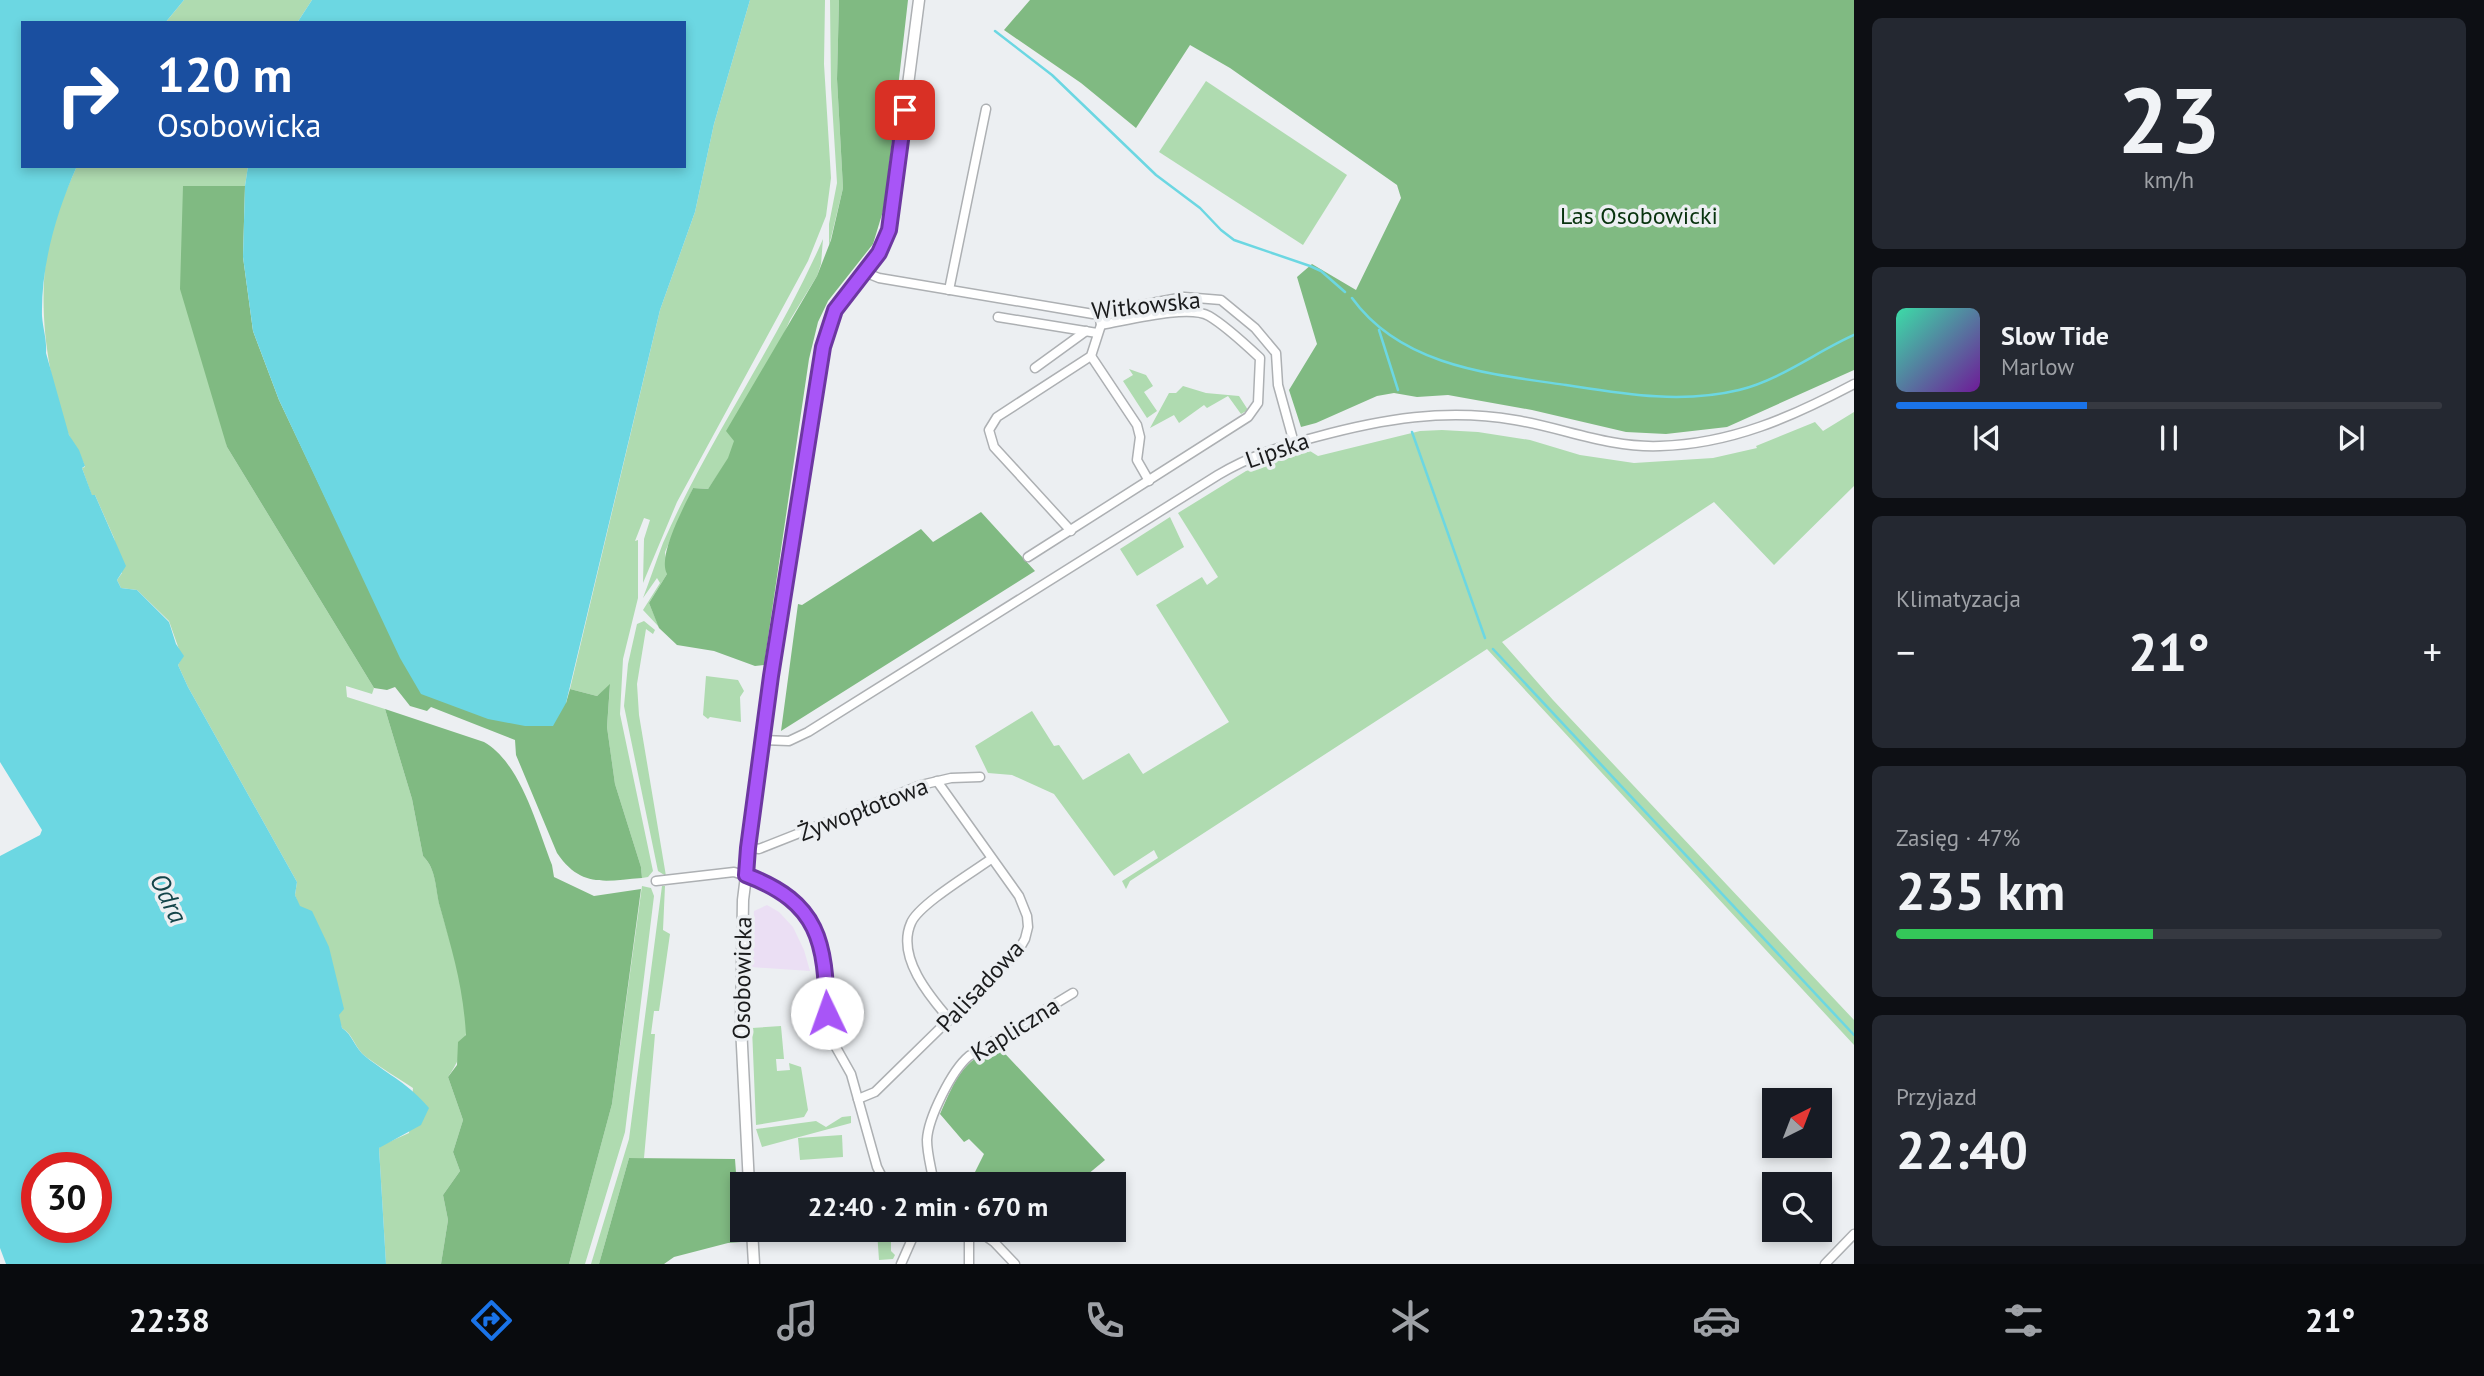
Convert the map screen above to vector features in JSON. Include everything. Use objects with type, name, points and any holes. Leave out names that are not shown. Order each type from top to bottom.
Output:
[{"type":"street","name":"Osobowicka","points":[[747,1172],[740,989],[748,848],[762,740],[823,347],[835,310],[884,244],[891,220],[919,0]]},
{"type":"street","points":[[949,290],[986,110]]},
{"type":"street","name":"Witkowska","points":[[864,272],[879,278],[1099,313],[1184,297],[1212,297],[1228,305],[1264,337],[1276,353],[1278,385],[1294,443]]},
{"type":"street","points":[[998,317],[1086,331],[1197,312],[1208,316],[1260,358],[1258,403],[1252,413],[1028,557]]},
{"type":"street","points":[[1070,531],[994,447],[989,429],[997,417],[1091,356],[1099,329],[1099,313]]},
{"type":"street","points":[[1034,368],[1086,331]]},
{"type":"street","points":[[1091,356],[1137,425],[1140,437],[1137,460],[1149,481]]},
{"type":"street","name":"Lipska","points":[[762,740],[776,743],[799,737],[1235,465],[1257,454],[1388,419],[1456,414],[1517,420],[1583,438],[1626,445],[1657,447],[1708,443],[1762,428],[1854,384]]},
{"type":"street","name":"Żywopłotowa","points":[[748,848],[759,849],[937,781],[979,777]]},
{"type":"street","name":"Palisadowa","points":[[858,1099],[875,1092],[950,1020],[1017,953],[1027,933],[1024,906],[937,781]]},
{"type":"street","points":[[950,1020],[920,986],[909,946],[910,924],[923,908],[991,859]]},
{"type":"street","points":[[656,881],[730,873],[746,875],[766,883],[807,916],[817,931],[824,958],[829,1035],[851,1074],[880,1172]]},
{"type":"street","name":"Kapliczna","points":[[932,1172],[928,1136],[956,1070],[970,1056],[1073,993]]},
{"type":"street","points":[[1825,1264],[1854,1234]]},
{"type":"street","points":[[753,1242],[754,1264]]},
{"type":"street","points":[[901,1264],[911,1242]]},
{"type":"street","points":[[969,1242],[969,1264]]},
{"type":"street","points":[[990,1242],[1015,1264]]},
{"type":"shaded area","points":[[767,905],[779,912],[793,927],[810,971],[751,967],[754,911]]},
{"type":"green space","points":[[184,0],[312,0],[298,21],[167,21]]},
{"type":"green space","points":[[750,0],[825,0],[824,64],[831,178],[826,216],[808,261],[677,502],[643,583],[644,539],[650,520],[644,518],[635,541],[638,540],[638,598],[623,659],[620,714],[653,871],[648,877],[642,878],[615,784],[607,727],[610,685],[597,696],[570,689],[660,310],[695,212],[714,124]]},
{"type":"green space","points":[[830,0],[839,0],[837,79],[843,188],[829,246],[829,224],[837,183],[831,87]]},
{"type":"green space","points":[[839,0],[908,0],[887,184],[883,211],[873,244],[828,301],[818,322],[809,359],[764,665],[755,666],[714,651],[677,645],[659,628],[649,603],[667,574],[665,566],[668,544],[693,488],[708,489],[728,458],[734,441],[726,431],[817,276],[831,240],[843,188],[837,79]]},
{"type":"green space","name":"Las Osobowicki","points":[[1030,0],[1854,0],[1854,370],[1727,427],[1666,434],[1626,432],[1532,410],[1448,395],[1417,397],[1394,393],[1377,396],[1301,427],[1289,390],[1317,344],[1297,277],[1312,264],[1356,290],[1401,198],[1397,185],[1230,68],[1190,45],[1136,128],[1081,83],[1004,30]]},
{"type":"green space","points":[[1206,81],[1347,175],[1303,245],[1159,152]]},
{"type":"green space","points":[[76,168],[248,168],[245,186],[183,186],[227,447],[374,688],[372,694],[346,686],[347,697],[385,709],[412,799],[423,856],[431,867],[435,880],[462,985],[466,1033],[457,1062],[448,1077],[463,1120],[453,1152],[460,1171],[443,1195],[448,1220],[441,1264],[386,1264],[379,1148],[409,1133],[413,1088],[366,1057],[342,1028],[295,895],[297,882],[188,687],[178,665],[182,658],[169,621],[137,590],[121,588],[117,580],[122,573],[114,538],[95,495],[92,496],[82,468],[85,467],[68,433],[49,362],[44,285],[50,237]]},
{"type":"green space","points":[[183,186],[245,186],[243,257],[253,331],[279,400],[355,560],[566,703],[570,689],[597,696],[610,684],[607,727],[615,784],[642,878],[594,880],[575,872],[566,864],[557,853],[516,755],[515,740],[431,707],[427,711],[410,706],[395,687],[387,690],[374,688],[227,447],[180,289]]},
{"type":"green space","points":[[823,239],[817,276],[790,320],[729,458],[708,489],[693,488],[665,552],[667,574],[649,603],[659,627],[643,610],[660,583],[657,578],[643,598],[663,543],[701,466],[805,278]]},
{"type":"green space","points":[[1129,369],[1146,375],[1153,386],[1144,392],[1157,411],[1147,418],[1123,381],[1133,375]]},
{"type":"green space","points":[[1183,386],[1206,393],[1239,396],[1248,410],[1241,414],[1228,396],[1207,408],[1204,405],[1179,423],[1174,415],[1150,428],[1169,393],[1176,393]]},
{"type":"green space","points":[[1854,412],[1854,486],[1774,565],[1714,502],[1502,642],[1553,700],[1854,1020],[1854,1045],[1487,649],[1130,881],[1126,889],[1122,881],[1158,858],[1154,850],[1114,876],[1054,794],[1012,775],[988,773],[975,746],[1032,711],[1054,746],[1059,745],[1083,780],[1129,753],[1143,774],[1229,722],[1156,605],[1202,577],[1207,585],[1218,577],[1178,513],[1246,471],[1310,451],[1318,456],[1420,431],[1442,430],[1530,440],[1580,455],[1634,463],[1713,458],[1757,448],[1756,446],[1815,422],[1823,431]]},
{"type":"green space","points":[[981,512],[1035,571],[781,731],[798,604],[802,605],[921,529],[933,542]]},
{"type":"green space","points":[[1170,517],[1184,547],[1137,576],[1120,549]]},
{"type":"green space","points":[[644,621],[655,630],[653,634],[646,629],[637,684],[639,715],[666,876],[658,871],[624,706],[628,664],[637,624]]},
{"type":"green space","points":[[706,676],[738,680],[744,691],[740,697],[741,722],[710,717],[708,719],[703,715]]},
{"type":"green space","points":[[385,709],[484,742],[497,752],[518,780],[526,797],[554,877],[594,896],[641,889],[612,1104],[569,1264],[441,1264],[448,1220],[443,1195],[460,1171],[453,1152],[463,1120],[448,1077],[457,1065],[458,1042],[466,1035],[465,1017],[457,970],[433,874],[423,856],[412,799]]},
{"type":"green space","points":[[642,886],[651,888],[654,896],[625,1132],[585,1264],[569,1264],[612,1104]]},
{"type":"green space","points":[[662,886],[665,886],[663,930],[670,934],[659,1011],[654,1011],[651,1034],[655,1034],[644,1158],[629,1158],[599,1264],[591,1264],[629,1139]]},
{"type":"green space","points":[[781,1026],[784,1059],[776,1059],[777,1071],[790,1070],[789,1063],[801,1067],[808,1110],[804,1117],[756,1125],[752,1028]]},
{"type":"green space","points":[[996,1044],[1105,1160],[1091,1172],[975,1172],[984,1154],[969,1139],[964,1142],[940,1114],[961,1073],[974,1059]]},
{"type":"green space","points":[[851,1116],[851,1123],[762,1147],[756,1129],[816,1121],[826,1127],[842,1117]]},
{"type":"green space","points":[[842,1135],[843,1157],[800,1160],[798,1138]]},
{"type":"green space","points":[[629,1158],[735,1159],[736,1172],[730,1172],[730,1242],[741,1242],[674,1257],[664,1264],[599,1264]]},
{"type":"green space","points":[[878,1242],[891,1242],[891,1251],[895,1255],[893,1259],[879,1260]]},
{"type":"water","name":"Odra","points":[[0,0],[184,0],[167,21],[21,21],[21,168],[76,168],[56,221],[47,259],[42,297],[46,353],[69,435],[79,450],[85,466],[82,468],[92,495],[95,495],[126,566],[117,580],[121,588],[137,590],[169,622],[176,644],[184,656],[178,665],[188,687],[297,882],[295,895],[300,906],[312,911],[329,947],[344,1009],[339,1015],[342,1028],[362,1054],[406,1086],[429,1108],[421,1125],[379,1148],[386,1264],[6,1264],[0,1248],[0,856],[40,835],[42,830],[0,762]]},
{"type":"water","points":[[312,0],[750,0],[714,124],[695,212],[660,310],[566,703],[553,726],[525,726],[488,719],[421,694],[400,658],[279,400],[253,331],[243,257],[248,168],[686,168],[686,21],[298,21]]},
{"type":"waterway","points":[[995,31],[1052,75],[1156,175],[1200,208],[1234,240],[1321,271],[1345,292]]},
{"type":"waterway","points":[[1352,298],[1372,321],[1395,339],[1448,363],[1507,376],[1652,396],[1696,396],[1739,390],[1783,373],[1854,335]]},
{"type":"waterway","points":[[1379,330],[1398,390]]},
{"type":"waterway","points":[[1412,432],[1485,638]]},
{"type":"waterway","points":[[1493,649],[1854,1035]]},
{"type":"route","points":[[827,1013],[824,958],[817,931],[807,916],[794,904],[766,883],[746,875],[748,848],[771,676],[823,347],[835,310],[879,253],[889,230],[905,110]]}]
